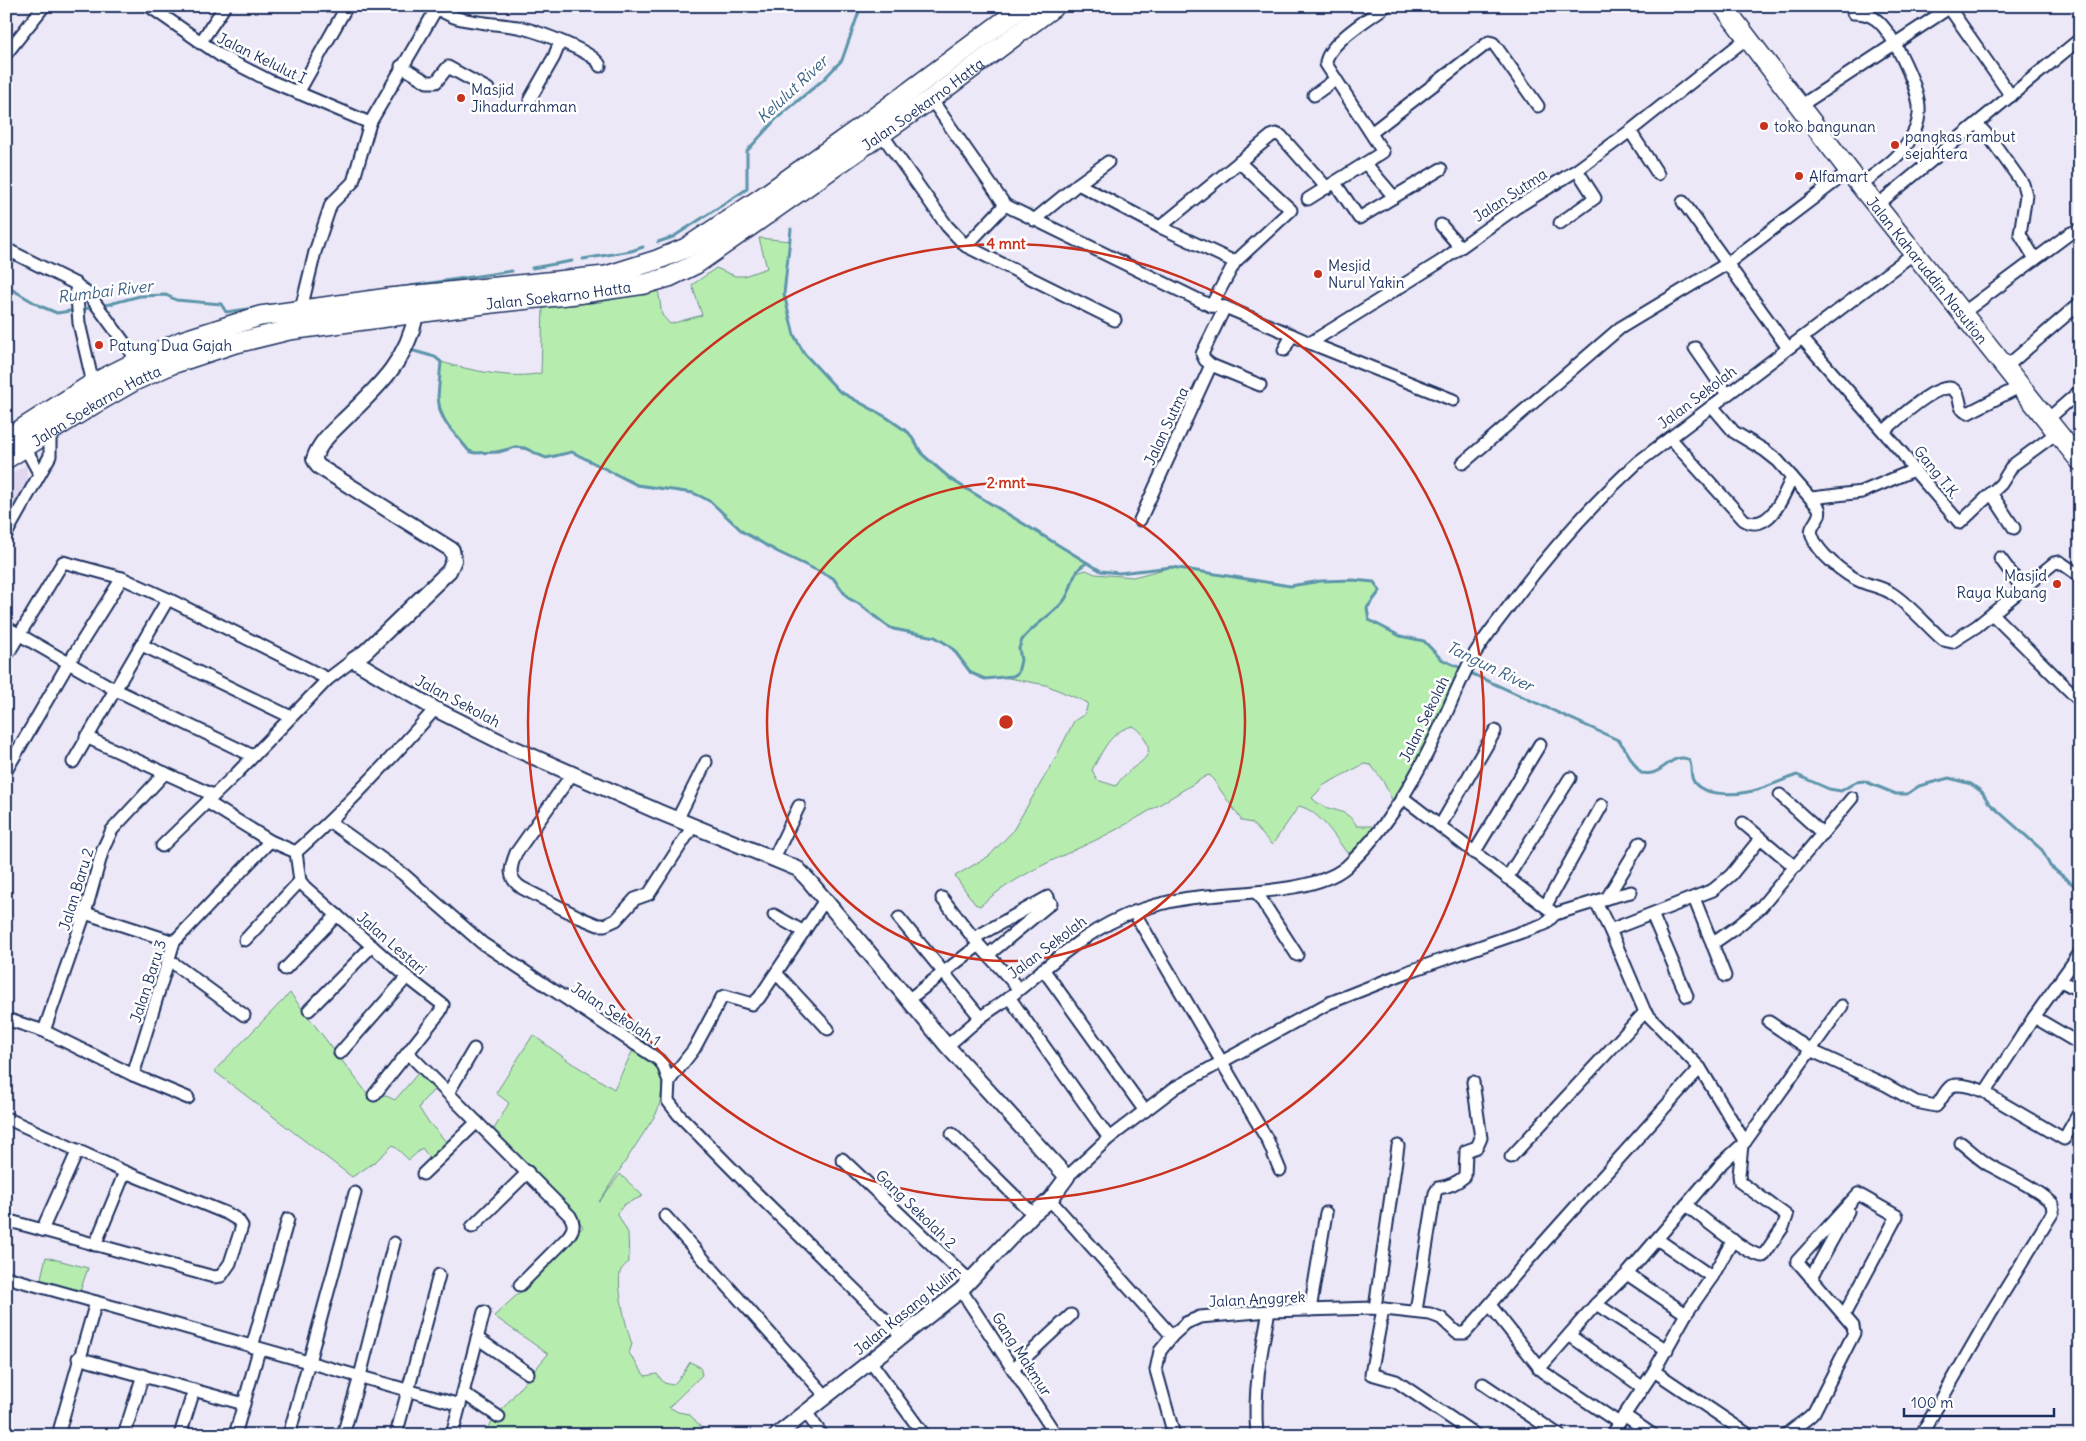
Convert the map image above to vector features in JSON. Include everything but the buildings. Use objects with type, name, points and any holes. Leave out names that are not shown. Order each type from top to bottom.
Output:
[{"type":"main road","name":"Jalan Soekarno Hatta","points":[[6,439],[168,356],[204,352],[260,336],[389,307],[606,276],[657,260],[686,248],[760,199],[875,117],[1024,6]]},
{"type":"main road","name":"Jalan Kaharuddin Nasution","points":[[1722,6],[1876,206],[2080,460]]},
{"type":"main road","name":"Jalan Soekarno Hatta","points":[[168,356],[182,340],[260,316],[301,310],[389,307],[416,314],[492,302],[576,294],[645,284],[669,277],[696,264],[931,99],[1052,7]]},
{"type":"main road","name":"Jalan Soekarno Hatta","points":[[6,459],[50,432],[89,397]]},
{"type":"street","points":[[6,54],[44,6]]},
{"type":"street","points":[[200,43],[225,6]]},
{"type":"street","points":[[298,93],[346,6]]},
{"type":"street","points":[[1308,199],[1383,152],[1326,64],[1326,57],[1329,51],[1344,38],[1386,6]]},
{"type":"street","name":"Jalan Kelulut I","points":[[152,7],[200,43],[233,62],[298,93],[370,123]]},
{"type":"street","points":[[301,310],[315,252],[330,208],[353,182],[370,123],[437,7],[454,18],[477,23],[520,27],[595,58],[600,66]]},
{"type":"street","points":[[1800,106],[1948,7],[2011,96]]},
{"type":"street","points":[[1463,463],[1620,328],[1728,263],[1855,178],[1892,162],[1905,147],[1919,118],[1919,107],[1913,80],[1883,26],[1873,17],[1854,13]]},
{"type":"street","name":"Jalan Sutma","points":[[1310,343],[1440,262],[1517,207],[1577,170],[1630,131],[1747,38]]},
{"type":"street","points":[[1876,206],[2080,39]]},
{"type":"street","points":[[530,99],[554,57],[560,42]]},
{"type":"street","points":[[1371,133],[1489,42],[1493,43],[1497,48],[1538,106]]},
{"type":"street","points":[[402,66],[427,82],[436,82],[448,67],[488,89]]},
{"type":"street","points":[[1314,95],[1336,79]]},
{"type":"street","points":[[931,99],[1005,206],[1211,306],[1226,307],[1453,400]]},
{"type":"street","points":[[1977,124],[1990,138],[2023,184],[2026,195],[2020,234],[2035,259]]},
{"type":"street","points":[[1630,131],[1658,174]]},
{"type":"street","points":[[881,133],[947,226],[966,246],[1115,320]]},
{"type":"street","points":[[1160,227],[1271,136],[1276,134],[1281,136],[1331,185],[1360,218],[1441,169]]},
{"type":"street","points":[[1034,220],[1108,162]]},
{"type":"street","points":[[1211,306],[1235,262],[1291,210],[1239,162]]},
{"type":"street","points":[[1366,164],[1394,196]]},
{"type":"street","points":[[1560,223],[1595,198],[1577,170]]},
{"type":"street","points":[[1078,184],[1160,227],[1235,262]]},
{"type":"street","points":[[1684,202],[1788,348]]},
{"type":"street","points":[[966,246],[1005,206]]},
{"type":"street","points":[[1441,225],[1460,247]]},
{"type":"street","points":[[1963,313],[2069,234],[2080,229]]},
{"type":"street","points":[[6,249],[76,284],[90,296],[143,368]]},
{"type":"street","name":"Jalan Sekolah","points":[[947,1046],[1082,939],[1107,923],[1166,902],[1205,896],[1257,893],[1295,886],[1326,878],[1343,869],[1383,827],[1402,797],[1440,726],[1472,658],[1529,580],[1601,496],[1637,463],[1914,253]]},
{"type":"street","points":[[76,284],[76,303],[89,397]]},
{"type":"street","points":[[2006,368],[2080,303]]},
{"type":"street","points":[[1226,307],[1202,354],[1211,365],[1260,385]]},
{"type":"street","points":[[162,846],[328,679],[364,652],[449,571],[454,560],[452,550],[318,466],[314,459],[318,448],[326,437],[374,391],[399,361],[413,331],[416,314]]},
{"type":"street","points":[[1284,350],[1292,335]]},
{"type":"street","name":"Gang T.K.","points":[[1802,338],[1884,431],[1914,470],[1960,523],[2001,484],[2013,465],[2053,426],[2080,391]]},
{"type":"street","points":[[1695,348],[1727,394]]},
{"type":"street","name":"Jalan Sutma","points":[[1140,520],[1211,365]]},
{"type":"street","points":[[1884,431],[1925,397],[1942,388],[1950,387],[1955,390],[1962,411],[1968,413],[2021,386]]},
{"type":"street","points":[[1712,406],[1734,432],[1778,461],[1812,498],[1820,512],[1820,517],[1811,529],[1811,533],[1826,556],[1861,582],[1892,594],[1943,640],[1952,642],[1977,626],[2057,562],[2080,576]]},
{"type":"street","points":[[6,534],[50,456],[50,432]]},
{"type":"street","points":[[1670,438],[1744,520],[1753,525],[1762,523],[1770,516],[1792,477]]},
{"type":"street","points":[[25,447],[39,473]]},
{"type":"street","points":[[1812,498],[1862,492],[1914,470]]},
{"type":"street","points":[[1991,493],[2014,528]]},
{"type":"street","points":[[2000,558],[2023,589]]},
{"type":"street","points":[[6,657],[63,562],[122,578],[328,679]]},
{"type":"street","points":[[7,769],[68,664],[122,578]]},
{"type":"street","points":[[73,762],[168,599]]},
{"type":"street","points":[[1992,614],[2080,701]]},
{"type":"street","points":[[6,627],[114,689],[253,756]]},
{"type":"street","points":[[142,645],[291,717]]},
{"type":"street","name":"Jalan Sekolah","points":[[354,660],[435,709],[509,746],[677,820],[798,869],[947,1046],[1067,1177]]},
{"type":"street","points":[[296,852],[330,822],[380,772],[435,709]]},
{"type":"street","points":[[1440,826],[1495,731]]},
{"type":"street","points":[[86,737],[165,773],[210,798],[270,841],[296,852]]},
{"type":"street","points":[[1474,854],[1540,744]]},
{"type":"street","points":[[677,820],[706,762]]},
{"type":"street","name":"Jalan Baru 2","points":[[44,1031],[85,914],[96,870],[112,830],[165,773]]},
{"type":"street","points":[[572,774],[516,853],[511,866],[510,876],[522,888],[582,918],[598,924],[605,924],[616,920],[635,899],[649,894],[693,826]]},
{"type":"street","points":[[1507,878],[1570,778]]},
{"type":"street","points":[[1780,795],[1823,834]]},
{"type":"street","points":[[1402,797],[1474,854],[1556,914]]},
{"type":"street","points":[[1712,944],[1761,907],[1852,798]]},
{"type":"street","points":[[1546,905],[1602,805]]},
{"type":"street","points":[[774,858],[799,806]]},
{"type":"street","name":"Jalan Sekolah 1","points":[[330,822],[403,874],[482,943],[659,1060],[663,1064],[669,1081],[668,1101],[679,1115],[902,1336]]},
{"type":"street","points":[[1742,823],[1795,868]]},
{"type":"street","points":[[1610,930],[1714,890],[1731,875],[1760,839]]},
{"type":"street","name":"Jalan Baru 3","points":[[133,1075],[174,942],[270,841]]},
{"type":"street","points":[[1601,900],[1640,842]]},
{"type":"street","points":[[245,940],[300,881],[296,852]]},
{"type":"street","name":"Jalan Lestari","points":[[300,881],[304,887],[444,1007],[408,1053]]},
{"type":"street","points":[[1067,1177],[1109,1138],[1176,1088],[1328,1003],[1410,971],[1545,924],[1556,914],[1631,892]]},
{"type":"street","points":[[1257,893],[1298,955]]},
{"type":"street","points":[[942,898],[977,942],[990,954],[1019,989]]},
{"type":"street","points":[[1694,898],[1725,976]]},
{"type":"street","points":[[669,1081],[694,1049],[722,997],[725,996],[752,1004],[759,998],[825,900]]},
{"type":"street","points":[[908,1000],[944,972],[977,942],[1050,900],[990,954]]},
{"type":"street","points":[[1601,900],[1610,930],[1645,1012],[1700,1068],[1728,1111],[1744,1143],[1739,1175],[1740,1182],[1787,1216],[1783,1227],[1770,1247],[1762,1256],[1757,1256],[1686,1205]]},
{"type":"street","points":[[1134,912],[1268,1141],[1280,1170]]},
{"type":"street","points":[[85,914],[174,942]]},
{"type":"street","points":[[1652,914],[1687,996]]},
{"type":"street","points":[[285,969],[337,915]]},
{"type":"street","points":[[774,915],[804,932]]},
{"type":"street","points":[[899,918],[980,1018]]},
{"type":"street","points":[[309,1010],[372,946]]},
{"type":"street","points":[[1988,1093],[1987,1089],[2034,1017],[2080,953]]},
{"type":"street","points":[[170,960],[244,1015]]},
{"type":"street","points":[[1043,969],[1145,1111]]},
{"type":"street","points":[[776,973],[828,1028]]},
{"type":"street","points":[[340,1053],[407,977]]},
{"type":"street","points":[[2061,981],[2080,991]]},
{"type":"street","points":[[1009,997],[1109,1138]]},
{"type":"street","points":[[1539,1368],[1596,1304],[1627,1274],[1722,1164],[1744,1143],[1812,1051],[1842,1006]]},
{"type":"street","points":[[1511,1158],[1645,1012]]},
{"type":"street","points":[[2034,1017],[2080,1044]]},
{"type":"street","points":[[6,1019],[44,1031],[133,1075],[188,1098]]},
{"type":"street","points":[[1769,1022],[1812,1051],[1886,1085],[1916,1102],[1936,1106],[1942,1100],[1949,1087],[1956,1084],[1988,1093],[1990,1096],[2064,1139],[2080,1111]]},
{"type":"street","points":[[448,1093],[474,1049]]},
{"type":"street","points":[[374,1094],[408,1053],[570,1216],[574,1223],[573,1230],[520,1285]]},
{"type":"street","points":[[1653,1435],[1621,1419],[1539,1368],[1490,1305],[1700,1068]]},
{"type":"street","points":[[1416,1311],[1435,1194],[1438,1188],[1457,1183],[1465,1176],[1466,1151],[1477,1146],[1481,1138],[1473,1082]]},
{"type":"street","points":[[6,1118],[124,1172],[238,1220],[242,1226],[230,1263],[221,1276],[214,1277],[6,1220]]},
{"type":"street","points":[[424,1174],[477,1122]]},
{"type":"street","points":[[952,1134],[1032,1214]]},
{"type":"street","points":[[1921,1435],[1991,1313],[2053,1212],[2052,1203],[2044,1196],[2026,1183],[1986,1164],[1961,1143]]},
{"type":"street","points":[[1398,1146],[1371,1374],[1396,1381],[1476,1435]]},
{"type":"street","points":[[42,1230],[78,1150]]},
{"type":"street","name":"Gang Sekolah 2","points":[[842,1159],[965,1285]]},
{"type":"street","points":[[94,1245],[124,1172]]},
{"type":"street","points":[[472,1227],[528,1172]]},
{"type":"street","name":"Jalan Kasang Kulim","points":[[777,1435],[965,1285],[1032,1214],[1050,1200],[1067,1177]]},
{"type":"street","points":[[289,1435],[355,1193]]},
{"type":"street","points":[[1786,1435],[1793,1427],[1807,1421],[1814,1412],[1846,1353],[1854,1333],[1853,1326],[1797,1261],[1858,1194]]},
{"type":"street","points":[[1812,1278],[1858,1194]]},
{"type":"street","points":[[1844,1315],[1897,1216],[1858,1194]]},
{"type":"street","points":[[1050,1200],[1172,1336]]},
{"type":"street","points":[[1310,1310],[1326,1213]]},
{"type":"street","points":[[666,1216],[825,1395]]},
{"type":"street","points":[[235,1435],[288,1219]]},
{"type":"street","points":[[1657,1238],[1712,1277]]},
{"type":"street","points":[[1611,1435],[1654,1371],[1686,1314],[1712,1277],[1733,1240]]},
{"type":"street","points":[[343,1435],[394,1243]]},
{"type":"street","points":[[1627,1274],[1686,1314]]},
{"type":"street","points":[[396,1435],[440,1276]]},
{"type":"street","points":[[6,1277],[460,1405]]},
{"type":"street","name":"Gang Makmur","points":[[965,1285],[1014,1369],[1056,1435]]},
{"type":"street","points":[[58,1435],[78,1358],[96,1302]]},
{"type":"street","points":[[1596,1304],[1667,1350]]},
{"type":"street","name":"Jalan Anggrek","points":[[1174,1435],[1156,1370],[1160,1351],[1186,1323],[1200,1317],[1269,1311],[1379,1309],[1416,1311],[1441,1318],[1461,1334],[1465,1333],[1490,1305]]},
{"type":"street","points":[[1257,1435],[1256,1392],[1259,1362],[1269,1311]]},
{"type":"street","points":[[452,1435],[484,1312]]},
{"type":"street","points":[[1014,1369],[1071,1315]]},
{"type":"street","points":[[1569,1335],[1642,1388]]},
{"type":"street","points":[[477,1338],[528,1373]]},
{"type":"street","points":[[78,1358],[244,1404]]},
{"type":"street","points":[[870,1361],[924,1435]]},
{"type":"street","points":[[1654,1371],[1749,1435]]},
{"type":"street","points":[[124,1435],[143,1375]]},
{"type":"street","points":[[1483,1384],[1558,1435]]},
{"type":"street","points":[[180,1435],[194,1390]]},
{"type":"street","points":[[463,1393],[498,1417]]},
{"type":"street","points":[[806,1412],[822,1435]]},
{"type":"shaded area","points":[[27,464],[27,482],[6,523],[6,477]]},
{"type":"green space","points":[[759,238],[790,241],[784,294],[794,335],[804,353],[839,391],[886,417],[909,433],[923,455],[952,480],[1087,563],[1080,566],[1076,573],[1086,570],[1095,574],[1133,577],[1172,567],[1290,586],[1321,581],[1353,580],[1374,582],[1380,591],[1367,608],[1369,620],[1400,636],[1424,641],[1441,659],[1462,669],[1432,735],[1393,802],[1383,781],[1371,765],[1364,764],[1324,785],[1312,798],[1324,806],[1347,815],[1357,826],[1375,826],[1353,851],[1347,853],[1332,832],[1314,813],[1299,806],[1272,845],[1252,823],[1242,821],[1210,775],[1125,825],[1021,877],[980,906],[975,904],[955,876],[989,856],[1012,832],[1055,759],[1074,721],[1085,714],[1088,703],[1046,685],[1003,677],[985,679],[971,673],[953,649],[945,643],[935,637],[886,625],[848,598],[833,578],[778,552],[743,532],[711,502],[693,493],[637,485],[572,452],[548,458],[541,457],[525,449],[517,448],[475,453],[463,445],[445,419],[439,402],[441,362],[504,375],[541,373],[543,308],[601,302],[658,289],[662,315],[670,324],[702,315],[692,285],[716,268],[735,276],[744,276],[767,268]],"holes":[[[1133,726],[1141,732],[1146,741],[1148,747],[1146,756],[1116,786],[1097,780],[1092,770],[1104,749],[1118,732]]]},
{"type":"green space","points":[[290,993],[373,1101],[382,1094],[395,1100],[420,1071],[437,1087],[422,1102],[419,1108],[426,1119],[450,1146],[431,1160],[422,1148],[409,1160],[393,1145],[375,1162],[352,1177],[214,1071]]},
{"type":"green space","points":[[533,1035],[570,1062],[614,1089],[633,1050],[658,1064],[662,1089],[656,1114],[599,1202],[620,1174],[643,1196],[625,1204],[617,1213],[628,1233],[629,1262],[621,1270],[619,1285],[632,1344],[629,1353],[645,1376],[657,1374],[664,1383],[673,1385],[690,1362],[700,1367],[702,1375],[669,1407],[678,1412],[689,1414],[703,1429],[695,1435],[481,1435],[548,1354],[494,1316],[531,1282],[583,1227],[555,1193],[493,1131],[509,1103],[496,1093]]},
{"type":"green space","points":[[46,1257],[88,1268],[78,1297],[39,1286]]},
{"type":"waterway","name":"Kelulut River","points":[[658,242],[673,237],[747,189],[747,151],[776,119],[824,79],[842,60],[861,6]]},
{"type":"waterway","name":"Tangun River","points":[[791,229],[784,294],[794,335],[804,353],[839,391],[886,417],[909,433],[923,455],[952,480],[1101,571],[1119,573],[1172,567],[1290,586],[1321,581],[1353,580],[1374,582],[1380,591],[1367,608],[1369,620],[1400,636],[1424,641],[1441,659],[1463,669]]},
{"type":"waterway","name":"Rumbai River","points":[[583,259],[631,251],[643,247]]},
{"type":"waterway","name":"Rumbai River","points":[[532,268],[572,261]]},
{"type":"waterway","name":"Rumbai River","points":[[397,288],[512,271]]},
{"type":"waterway","name":"Rumbai River","points":[[6,286],[40,306],[57,313],[96,307]]},
{"type":"waterway","name":"Rumbai River","points":[[102,306],[140,296],[166,295],[176,300],[221,304],[226,312],[255,308]]},
{"type":"waterway","points":[[414,351],[435,357],[441,362],[438,397],[440,411],[445,422],[469,451],[475,453],[499,452],[515,447],[525,448],[546,458],[572,452],[637,485],[693,493],[711,502],[743,532],[778,552],[833,578],[848,598],[886,625],[893,629],[935,637],[945,643],[953,649],[971,673],[985,679],[1013,676],[1018,673],[1021,660],[1019,648],[1022,640],[1063,602],[1075,575],[1087,563]]},
{"type":"waterway","name":"Tangun River","points":[[1468,672],[1618,740],[1641,773],[1656,772],[1679,758],[1687,759],[1690,764],[1693,780],[1697,786],[1711,792],[1729,794],[1753,791],[1797,775],[1829,789],[1841,791],[1856,782],[1864,781],[1896,794],[1907,794],[1919,786],[1949,778],[1971,784],[1982,792],[1989,803],[2042,850],[2050,866],[2080,890]]},
{"type":"place","name":"Masjid Jihadurrahman","points":[[461,98]]},
{"type":"place","name":"toko bangunan","points":[[1764,126]]},
{"type":"place","name":"pangkas rambut sejahtera","points":[[1895,145]]},
{"type":"place","name":"Alfamart","points":[[1799,176]]},
{"type":"place","name":"Mesjid Nurul Yakin","points":[[1318,274]]},
{"type":"place","name":"Patung Dua Gajah","points":[[99,345]]},
{"type":"place","name":"Masjid Raya Kubang","points":[[2057,584]]}]
